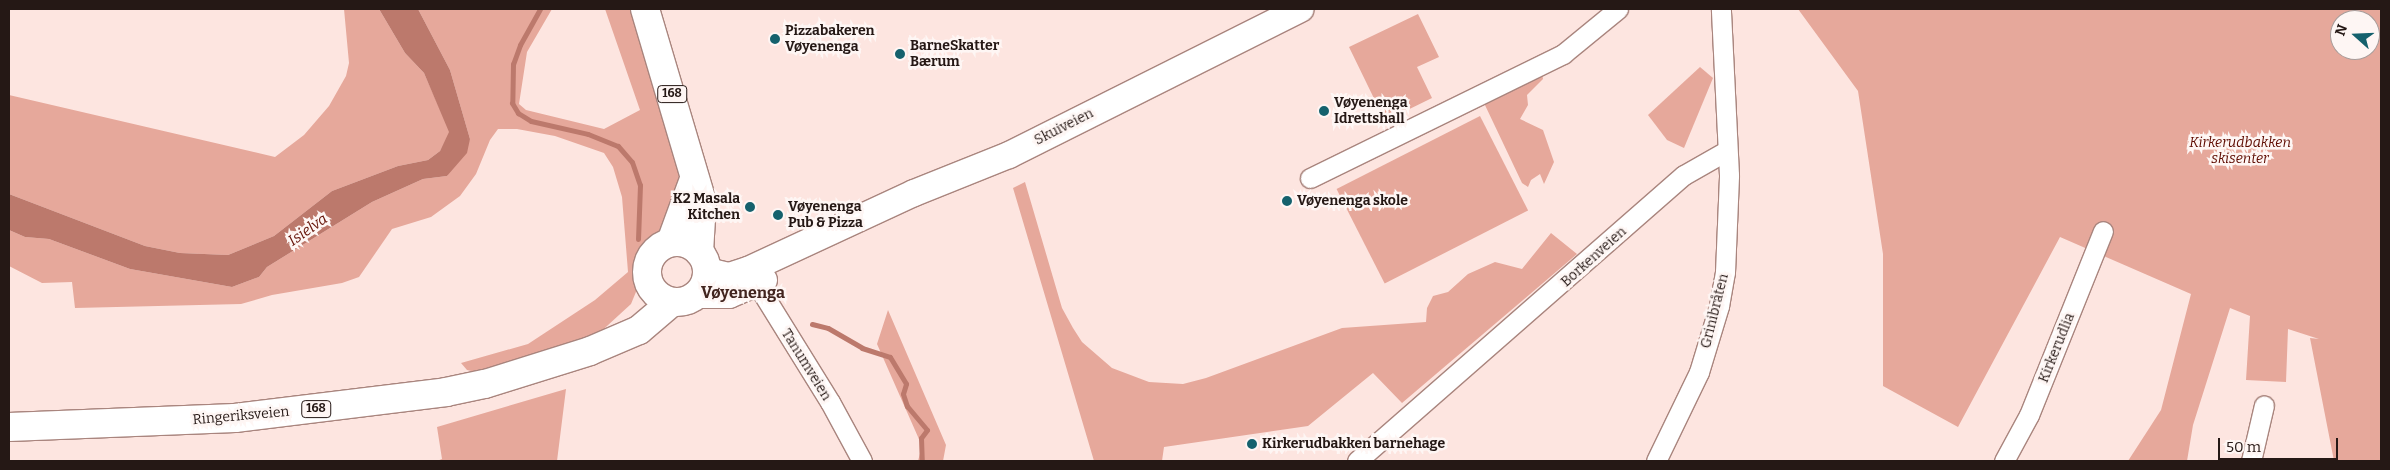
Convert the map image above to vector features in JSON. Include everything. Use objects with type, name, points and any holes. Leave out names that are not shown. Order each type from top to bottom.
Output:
[{"type":"main road","name":"168","points":[[645,9],[687,143],[694,179],[702,202],[702,289],[683,299]]},
{"type":"main road","name":"Skuiveien","points":[[703,262],[729,276],[752,277],[802,261],[825,236],[914,193],[1009,155],[1300,9]]},
{"type":"main road","points":[[671,242],[694,179]]},
{"type":"main road","points":[[613,340],[636,309],[649,284],[648,263],[661,246],[671,242],[686,243],[703,262]]},
{"type":"main road","name":"Skuiveien","points":[[683,299],[729,295],[752,277]]},
{"type":"main road","points":[[649,284],[658,296],[683,299]]},
{"type":"main road","name":"Ringeriksveien","points":[[9,427],[235,418],[381,402],[485,384],[560,362],[639,330],[683,299]]},
{"type":"street","points":[[1310,178],[1563,54],[1618,9]]},
{"type":"street","points":[[1721,9],[1725,46],[1726,151]]},
{"type":"street","name":"Borkenveien","points":[[1357,461],[1684,175],[1726,151]]},
{"type":"street","name":"Grinibråten","points":[[1656,461],[1699,372],[1719,306],[1729,232],[1726,151]]},
{"type":"street","name":"Kirkerudlia","points":[[2004,461],[2029,415],[2103,231]]},
{"type":"street","name":"Tanumveien","points":[[752,277],[830,402],[862,461]]},
{"type":"street","points":[[2251,461],[2264,405]]},
{"type":"green space","points":[[344,9],[379,9],[405,53],[424,73],[450,132],[440,151],[428,160],[398,166],[332,191],[274,236],[228,255],[180,253],[145,246],[9,194],[9,95],[275,157],[304,135],[329,106],[346,76],[349,63]]},
{"type":"green space","points":[[418,9],[552,9],[527,52],[519,104],[526,110],[604,129],[640,110],[605,9],[634,9],[675,142],[680,189],[663,233],[642,251],[638,287],[631,304],[595,337],[480,373],[467,370],[461,363],[528,344],[595,300],[628,272],[622,197],[613,167],[604,153],[555,136],[517,129],[498,129],[490,140],[476,174],[460,196],[431,217],[392,229],[359,277],[342,283],[272,295],[241,304],[75,308],[72,282],[42,283],[9,266],[9,230],[25,237],[49,239],[130,269],[232,287],[259,277],[267,267],[372,202],[423,179],[447,176],[470,139],[450,70]]},
{"type":"green space","name":"Kirkerudbakken skisenter","points":[[1798,9],[2381,9],[2381,461],[2334,461],[2310,338],[2319,339],[2288,329],[2286,382],[2246,380],[2250,316],[2230,308],[2193,425],[2187,461],[2128,461],[2161,410],[2191,294],[2060,237],[1958,427],[1883,386],[1883,254],[1858,91]]},
{"type":"green space","points":[[1418,14],[1439,57],[1417,67],[1432,98],[1385,121],[1349,47]]},
{"type":"green space","points":[[1700,67],[1713,78],[1684,148],[1667,140],[1648,115]]},
{"type":"green space","points":[[1542,73],[1543,79],[1527,95],[1528,105],[1520,119],[1543,130],[1554,162],[1544,184],[1540,174],[1531,180],[1528,187],[1522,183],[1484,103]]},
{"type":"green space","points":[[1480,116],[1528,210],[1385,284],[1337,189]]},
{"type":"green space","points":[[1025,182],[1062,308],[1073,328],[1082,342],[1112,368],[1149,382],[1183,384],[1206,378],[1342,328],[1426,322],[1427,308],[1433,296],[1448,292],[1468,274],[1495,262],[1522,269],[1551,233],[1577,254],[1402,403],[1373,373],[1308,426],[1164,447],[1162,461],[1094,461],[1013,188]]},
{"type":"green space","points":[[888,310],[946,445],[943,461],[918,461],[922,446],[877,344]]},
{"type":"green space","points":[[566,389],[557,461],[437,461],[442,459],[437,427]]},
{"type":"water","name":"Isielva","points":[[379,9],[418,9],[450,70],[470,139],[467,153],[447,176],[423,179],[372,202],[267,267],[259,277],[232,287],[130,269],[49,239],[25,237],[9,230],[9,194],[145,246],[180,253],[228,255],[274,236],[332,191],[398,166],[428,160],[440,151],[449,132],[424,73],[405,53]]},
{"type":"waterway","points":[[540,9],[520,45],[513,64],[512,103],[518,113],[531,121],[588,134],[618,146],[632,162],[640,185],[638,239]]},
{"type":"waterway","points":[[812,324],[828,328],[862,348],[890,357],[906,384],[903,394],[907,406],[927,430],[921,438],[922,461]]},
{"type":"place","name":"Pizzabakeren Vøyenenga","points":[[775,39]]},
{"type":"place","name":"BarneSkatter Bærum","points":[[900,54]]},
{"type":"place","name":"Vøyenenga Idrettshall","points":[[1324,111]]},
{"type":"place","name":"Vøyenenga skole","points":[[1287,201]]},
{"type":"place","name":"K2 Masala Kitchen","points":[[750,207]]},
{"type":"place","name":"Vøyenenga Pub & Pizza","points":[[778,215]]},
{"type":"place","name":"Kirkerudbakken barnehage","points":[[1252,444]]},
{"type":"district","name":"Vøyenenga","points":[[743,293]]}]
